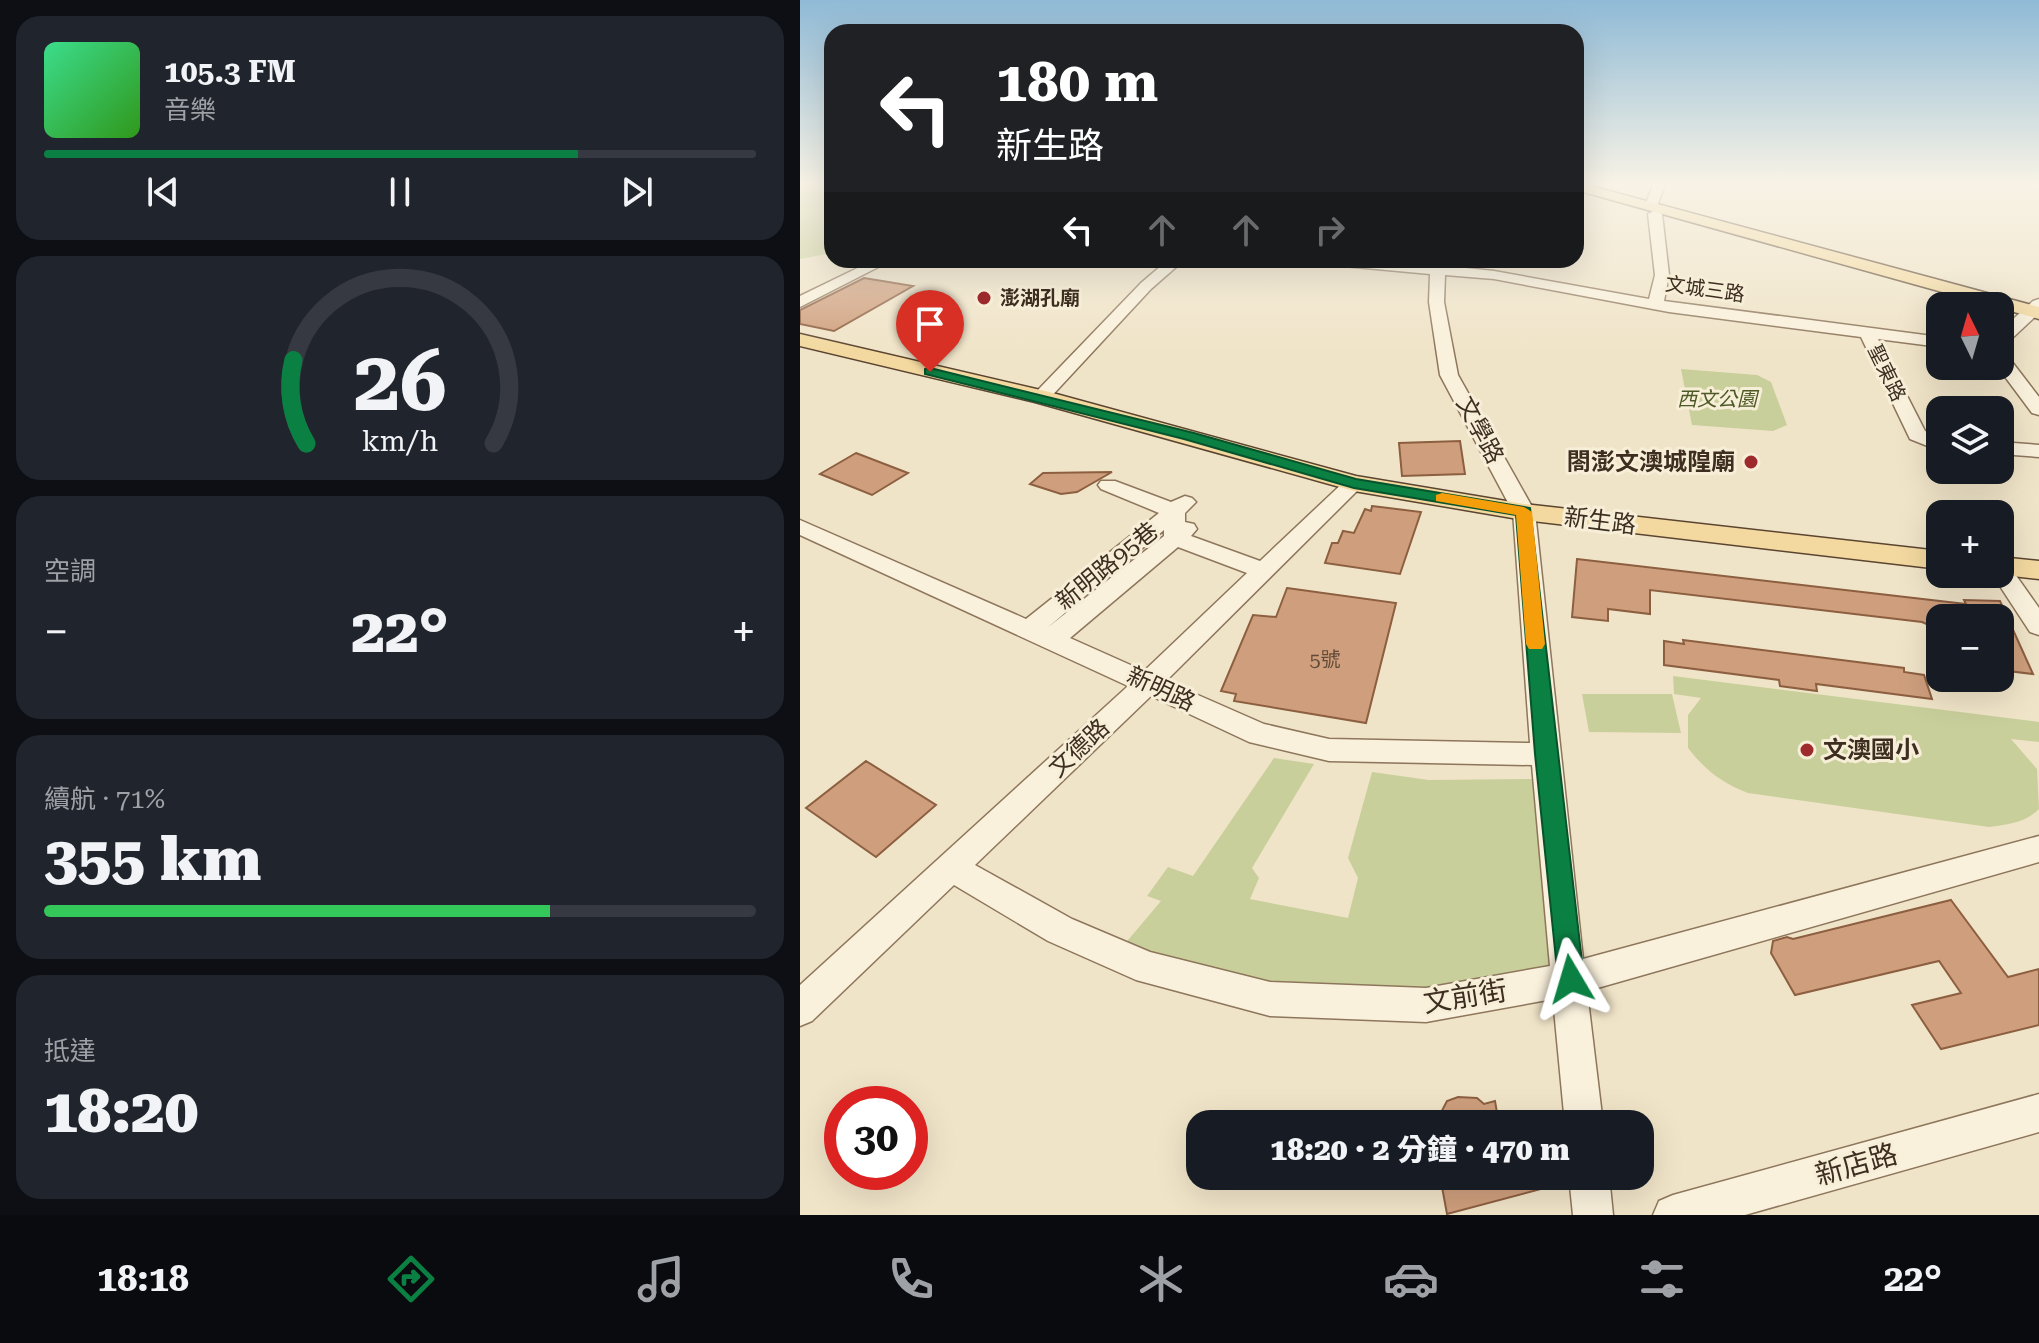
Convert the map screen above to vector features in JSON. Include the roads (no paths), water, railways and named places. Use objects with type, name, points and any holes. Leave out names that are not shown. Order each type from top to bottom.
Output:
[{"type":"main road","points":[[1764,239],[2036,309]]},
{"type":"main road","name":"新生路","points":[[800,340],[1041,397],[1354,483],[1524,512],[1926,558]]},
{"type":"main road","points":[[2014,569],[2039,570]]},
{"type":"street","points":[[1656,304],[1662,275],[1657,239]]},
{"type":"street","points":[[800,302],[869,268]]},
{"type":"street","points":[[1041,397],[1146,286],[1167,268]]},
{"type":"street","name":"文學路","points":[[1440,268],[1438,318],[1448,350],[1449,375],[1524,512],[1545,754],[1583,1110]]},
{"type":"street","name":"文城三路","points":[[1456,268],[1656,304],[1926,340]]},
{"type":"street","points":[[2014,328],[2036,309]]},
{"type":"street","name":"聖東路","points":[[1867,333],[1917,435],[1926,439]]},
{"type":"street","points":[[2014,376],[2039,409]]},
{"type":"street","points":[[2014,449],[2039,451]]},
{"type":"street","points":[[1115,482],[1270,565]]},
{"type":"street","name":"文德路","points":[[800,1009],[1148,683],[1354,483]]},
{"type":"street","points":[[1052,640],[1181,519]]},
{"type":"street","name":"新明路95巷","points":[[1029,630],[1181,519]]},
{"type":"street","name":"新明路","points":[[800,527],[1259,734],[1329,750],[1545,754]]},
{"type":"street","points":[[2013,588],[2039,626]]},
{"type":"street","name":"文前街","points":[[950,867],[1060,930],[1148,968],[1270,999],[1426,1005],[1571,979],[2039,849]]},
{"type":"street","name":"新店路","points":[[1673,1215],[2039,1113]]},
{"type":"street","points":[[1590,1190],[1593,1215]]},
{"type":"place","name":"澎湖孔廟","points":[[984,298]]},
{"type":"place","name":"閤澎文澳城隍廟","points":[[1751,462]]},
{"type":"place","name":"文澳國小","points":[[1807,750]]},
{"type":"park label","name":"西文公園","points":[[1717,399]]}]
